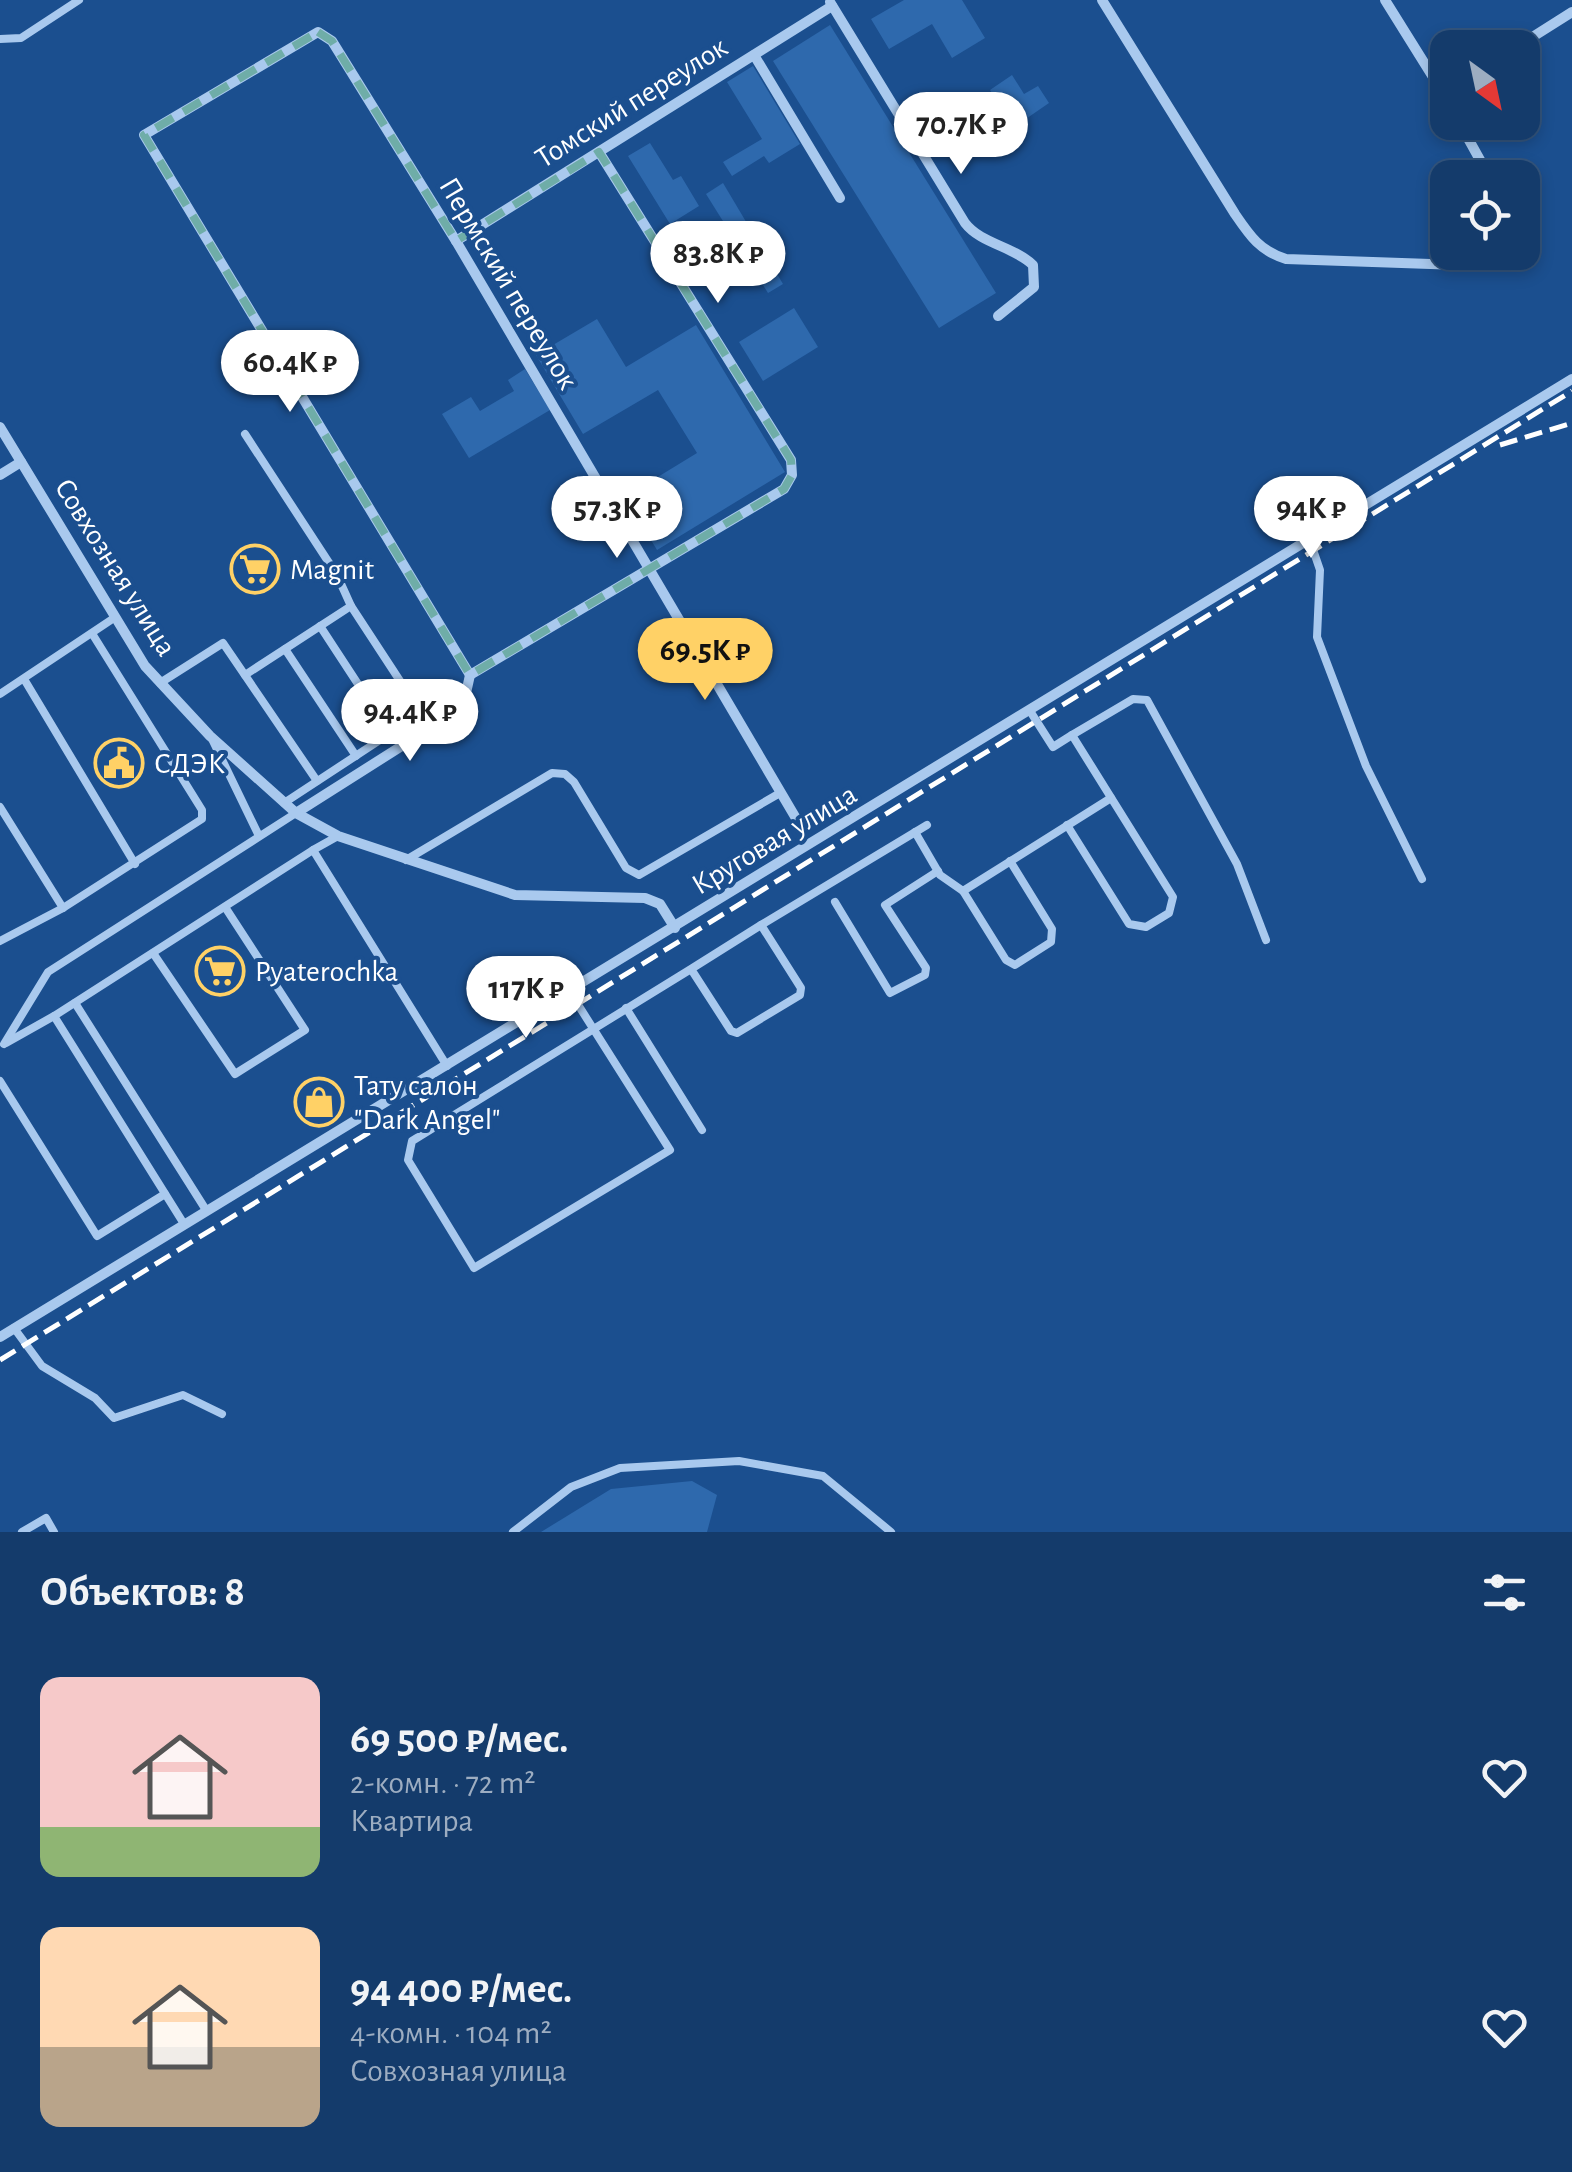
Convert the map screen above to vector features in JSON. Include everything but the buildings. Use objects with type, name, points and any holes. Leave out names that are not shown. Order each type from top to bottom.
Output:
[{"type":"street","points":[[1102,0],[1257,246],[1286,259],[1430,264]]},
{"type":"street","points":[[1385,0],[1430,69]]},
{"type":"street","points":[[830,3],[974,234],[1016,250],[1033,265],[1034,287],[998,316]]},
{"type":"street","name":"Томский переулок","points":[[456,241],[754,55],[830,3]]},
{"type":"street","points":[[1540,32],[1572,12]]},
{"type":"street","name":"Пермский переулок","points":[[470,674],[144,136],[318,32],[332,41],[456,241],[798,820]]},
{"type":"street","points":[[754,55],[840,198]]},
{"type":"street","points":[[296,813],[449,716],[464,702],[470,674],[784,489],[792,475],[791,460],[599,152]]},
{"type":"street","name":"Круговая улица","points":[[0,1337],[1572,379]]},
{"type":"street","name":"Совхозная улица","points":[[0,427],[114,618],[160,683],[210,736],[296,813],[338,836],[516,895],[645,898],[660,904],[676,928]]},
{"type":"street","points":[[0,475],[21,462]]},
{"type":"lane","points":[[0,39],[21,38],[79,0]]},
{"type":"lane","points":[[246,434],[337,575],[351,606],[422,712],[284,803]]},
{"type":"lane","points":[[1309,538],[1320,570],[1317,637],[1366,766],[1422,878]]},
{"type":"lane","points":[[246,675],[351,606]]},
{"type":"lane","points":[[0,694],[114,618]]},
{"type":"lane","points":[[320,626],[390,733]]},
{"type":"lane","points":[[0,942],[197,826],[202,810],[93,634]]},
{"type":"lane","points":[[160,683],[223,643],[317,781]]},
{"type":"lane","points":[[286,649],[356,756]]},
{"type":"lane","points":[[24,679],[135,864]]},
{"type":"lane","points":[[1030,711],[1054,748],[1133,699],[1147,700],[1237,864],[1266,940]]},
{"type":"lane","points":[[210,736],[230,784],[259,836]]},
{"type":"lane","points":[[1068,825],[1129,924],[1146,927],[1169,913],[1173,897],[1072,736]]},
{"type":"lane","points":[[406,860],[552,773],[565,774],[574,782],[626,868],[639,876],[780,792]]},
{"type":"lane","points":[[963,892],[1111,798]]},
{"type":"lane","points":[[0,807],[63,908]]},
{"type":"lane","points":[[2,1046],[48,972],[296,813]]},
{"type":"lane","points":[[570,992],[593,1028],[670,1150],[474,1268],[408,1160],[408,1146],[593,1028],[928,824]]},
{"type":"lane","points":[[915,832],[938,871],[963,892],[1006,960],[1015,965],[1051,942],[1052,929],[1010,861]]},
{"type":"lane","points":[[2,1046],[338,836]]},
{"type":"lane","points":[[312,850],[447,1066]]},
{"type":"lane","points":[[834,902],[890,993],[896,993],[926,974],[926,968],[885,904],[938,871]]},
{"type":"lane","points":[[153,953],[235,1074],[305,1030],[224,906]]},
{"type":"lane","points":[[692,969],[731,1031],[743,1032],[796,999],[801,988],[762,925]]},
{"type":"lane","points":[[75,1002],[206,1210]]},
{"type":"lane","points":[[626,1008],[702,1130]]},
{"type":"lane","points":[[54,1016],[184,1224]]},
{"type":"lane","points":[[0,1081],[96,1236],[165,1194]]},
{"type":"lane","points":[[14,1328],[42,1366],[95,1398],[114,1418],[183,1394],[222,1414]]},
{"type":"lane","points":[[513,1532],[571,1487],[620,1468],[739,1461],[823,1476],[891,1532]]},
{"type":"lane","points":[[22,1532],[46,1518],[54,1532]]},
{"type":"highlighted area","points":[[318,32],[332,41],[456,241],[599,152],[791,460],[792,475],[784,489],[470,675],[144,135]]},
{"type":"shaded area","points":[[904,0],[962,0],[985,38],[952,58],[932,24],[889,49],[871,19]]},
{"type":"shaded area","points":[[830,25],[996,293],[939,328],[773,61]]},
{"type":"shaded area","points":[[753,66],[800,144],[769,163],[764,156],[732,176],[723,162],[762,139],[727,82]]},
{"type":"shaded area","points":[[1012,75],[1024,94],[1038,86],[1049,103],[1014,127],[990,90]]},
{"type":"shaded area","points":[[650,143],[673,180],[681,176],[699,206],[670,224],[628,156]]},
{"type":"shaded area","points":[[723,183],[783,284],[768,293],[706,194]]},
{"type":"shaded area","points":[[794,308],[818,347],[763,381],[739,342]]},
{"type":"shaded area","points":[[597,319],[626,367],[696,325],[785,472],[657,550],[625,497],[697,453],[658,390],[583,434],[536,355]]},
{"type":"shaded area","points":[[525,369],[550,410],[469,458],[442,414],[471,397],[480,411],[514,391],[508,380]]},
{"type":"shaded area","points":[[692,1481],[717,1495],[707,1532],[541,1532],[611,1489]]},
{"type":"railway","points":[[0,1360],[1572,391]]},
{"type":"railway","points":[[1500,445],[1572,423]]},
{"type":"place","name":"Magnit","points":[[255,569]]},
{"type":"place","name":"СДЭК","points":[[119,763]]},
{"type":"place","name":"Pyaterochka","points":[[220,971]]},
{"type":"place","name":"Тату салон \"Dark Angel\"","points":[[319,1102]]}]
